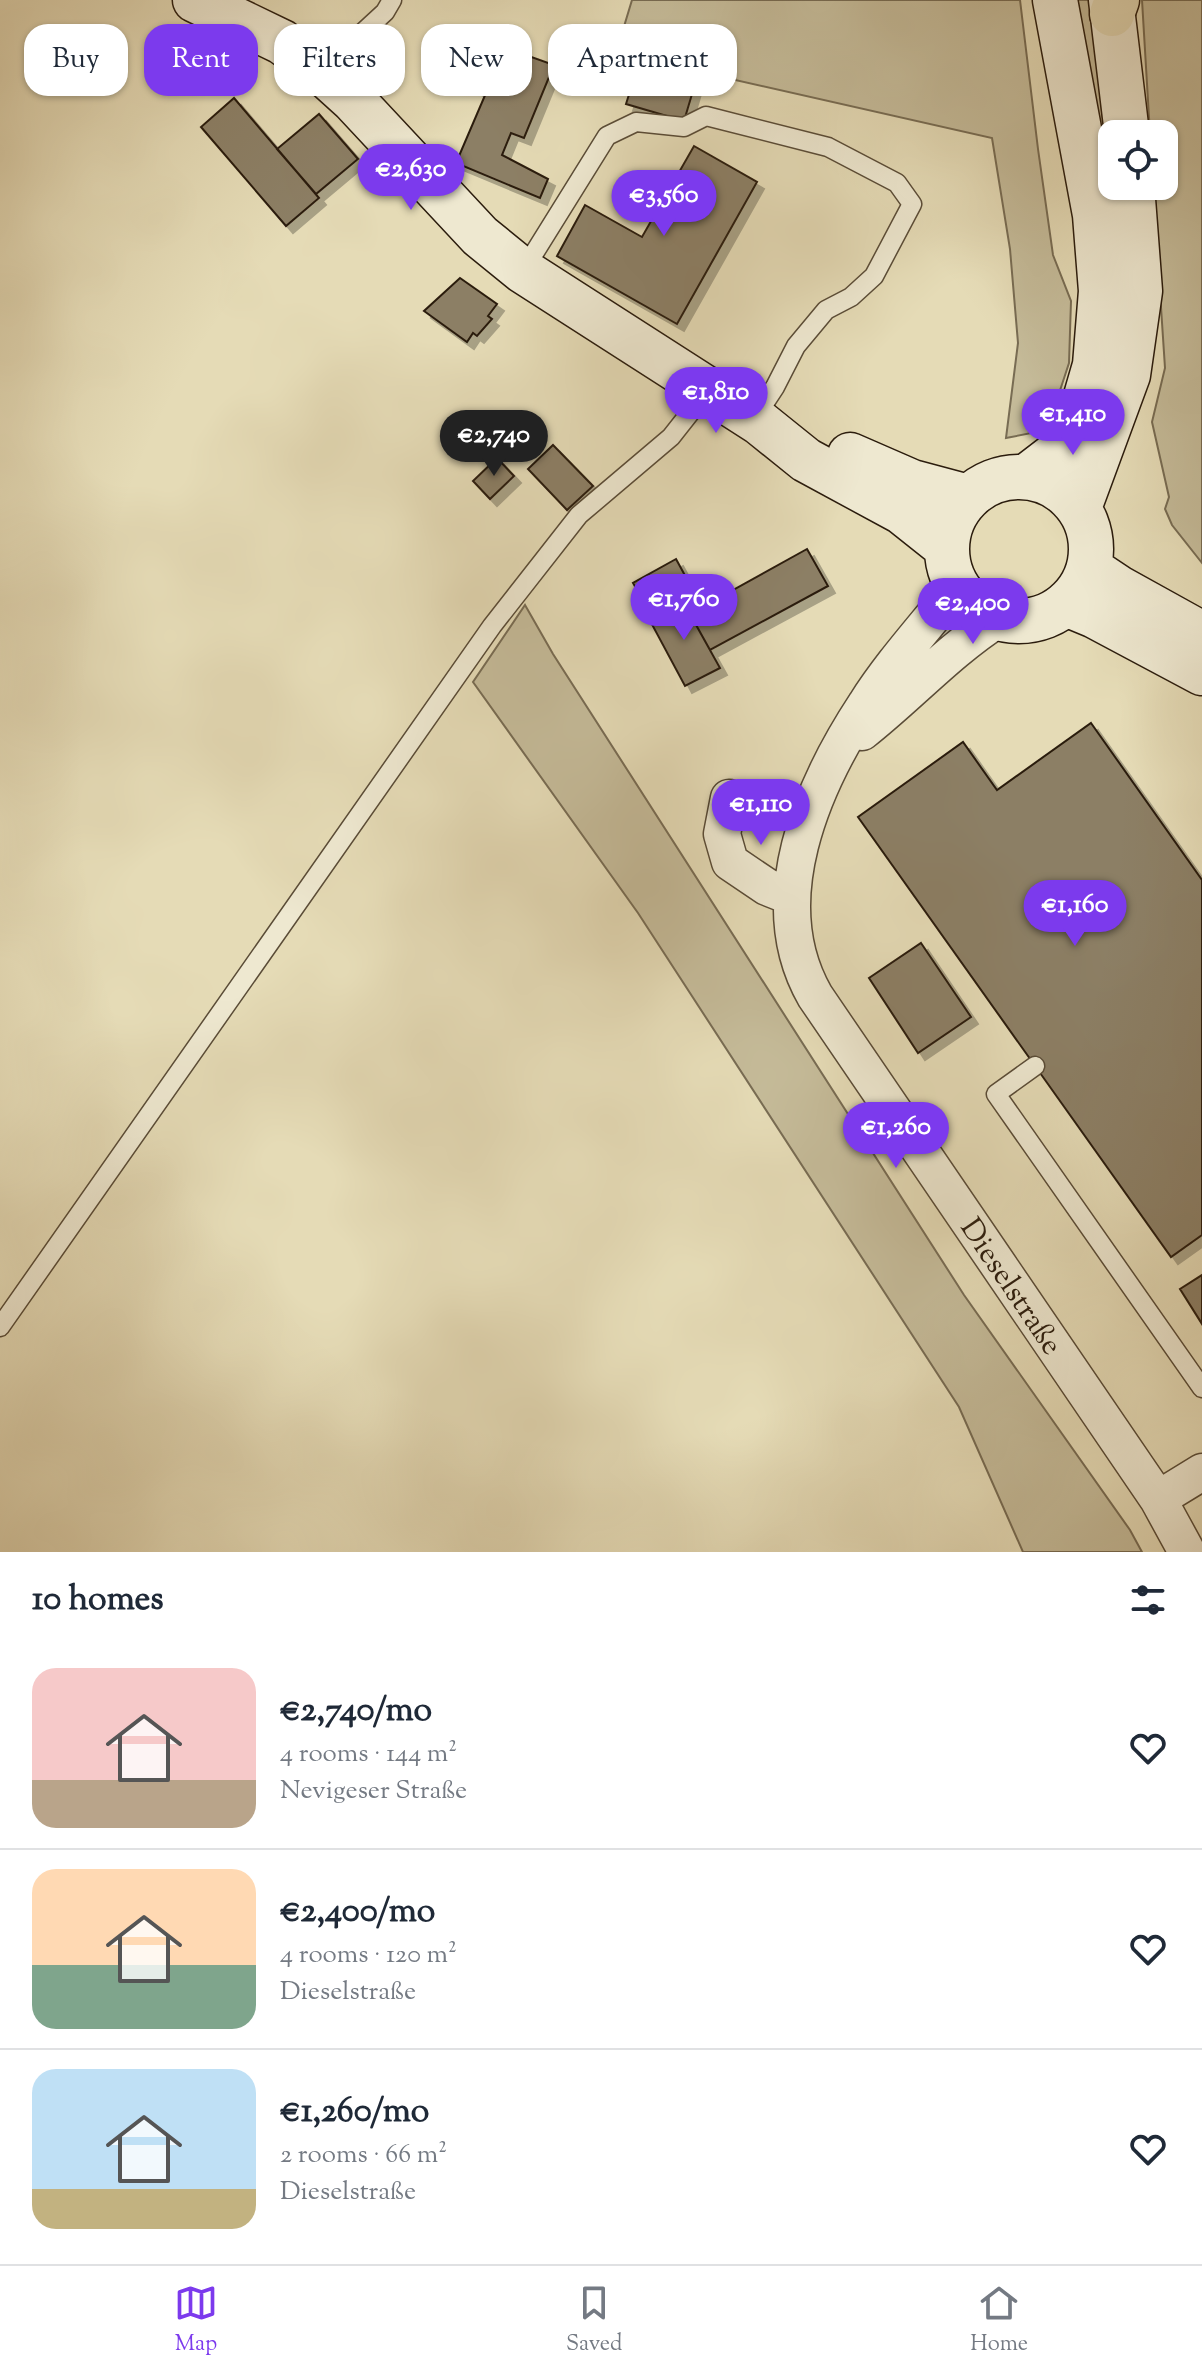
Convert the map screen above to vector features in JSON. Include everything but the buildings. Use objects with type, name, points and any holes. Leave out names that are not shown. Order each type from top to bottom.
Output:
[{"type":"main road","points":[[195,0],[274,38]]},
{"type":"main road","points":[[1055,0],[1076,119],[1121,203],[1140,291],[1128,375],[1079,508]]},
{"type":"main road","points":[[1113,5],[1126,120]]},
{"type":"main road","points":[[349,96],[480,236],[523,271],[757,421],[806,460],[902,512],[951,567],[975,607],[998,619],[1016,622],[1051,614],[1078,586],[1090,537],[1079,508],[1055,486],[1026,477],[995,481],[968,497],[957,512],[950,528],[951,567]]},
{"type":"main road","points":[[1026,477],[1073,441],[1095,365],[1101,291],[1121,203]]},
{"type":"main road","points":[[757,421],[814,438],[912,482],[968,497]]},
{"type":"main road","points":[[1078,586],[1119,588],[1202,634]]},
{"type":"main road","points":[[1078,586],[1095,616],[1202,673]]},
{"type":"street","name":"Dieselstraße","points":[[951,567],[836,752],[818,789],[802,835],[796,864],[792,897],[797,957],[815,996],[1158,1499],[1187,1552]]},
{"type":"street","name":"Dieselstraße","points":[[836,752],[891,710],[934,667],[975,633],[998,619]]},
{"type":"street","points":[[729,798],[722,834],[730,862],[767,887],[792,897]]},
{"type":"street","points":[[1158,1499],[1202,1472]]},
{"type":"lane","points":[[372,24],[392,0]]},
{"type":"lane","points":[[523,271],[607,136],[636,122],[684,127],[706,116],[828,147],[897,183],[912,204],[874,276],[851,297],[826,310],[796,346],[757,421]]},
{"type":"lane","points":[[0,1327],[492,626],[579,515],[671,437],[708,390]]},
{"type":"lane","points":[[1035,1066],[996,1094],[1202,1388]]},
{"type":"shaded area","points":[[632,0],[1020,0],[1053,255],[1071,301],[1069,363],[1047,430],[1006,438],[1018,343],[1010,249],[992,138],[737,80],[737,24],[625,24]]},
{"type":"shaded area","points":[[1077,0],[1091,0],[1103,120],[1099,120]]},
{"type":"shaded area","points":[[1142,0],[1202,0],[1202,563],[1172,525],[1165,509],[1169,497],[1152,422],[1165,368],[1154,200],[1178,200],[1178,120],[1149,120]]},
{"type":"shaded area","points":[[525,605],[553,654],[964,1295],[1130,1530],[1142,1552],[1023,1552],[959,1407],[638,913],[473,682]]}]
